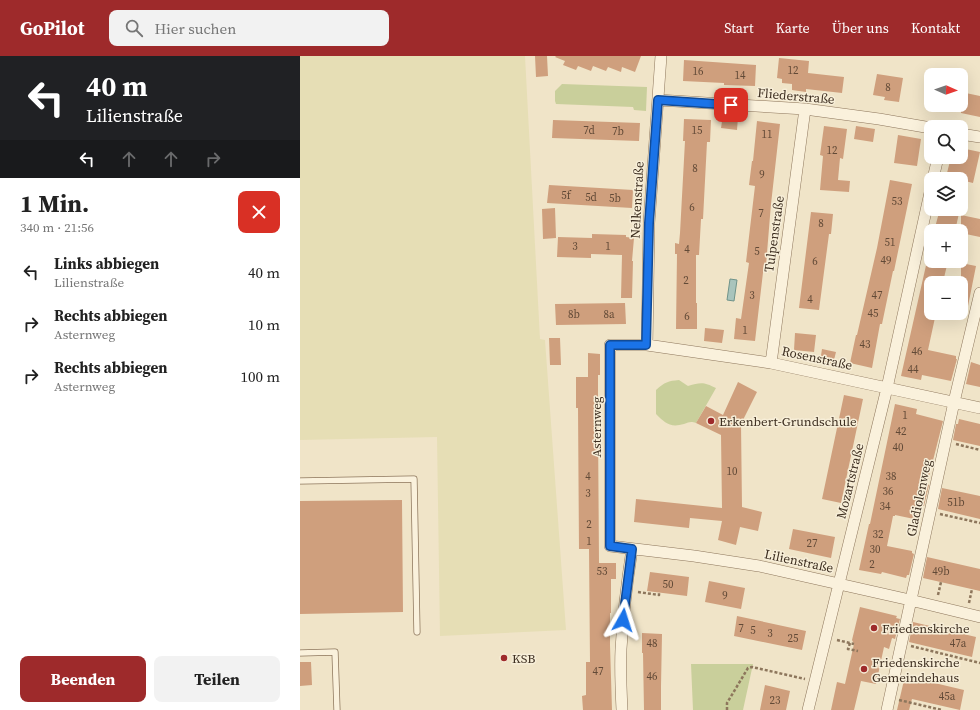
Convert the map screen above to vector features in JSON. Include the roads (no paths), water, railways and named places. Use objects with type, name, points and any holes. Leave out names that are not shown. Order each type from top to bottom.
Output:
[{"type":"street","name":"Nelkenstraße","points":[[646,345],[649,223],[661,56]]},
{"type":"street","name":"Fliederstraße","points":[[658,100],[805,109],[924,127]]},
{"type":"street","name":"Tulpenstraße","points":[[770,363],[805,109]]},
{"type":"street","points":[[968,135],[980,137]]},
{"type":"street","name":"Mozartstraße","points":[[808,710],[887,388],[925,216]]},
{"type":"street","name":"Gladiolenweg","points":[[887,710],[945,442],[980,293]]},
{"type":"street","name":"Asternweg","points":[[610,546],[610,345],[646,345]]},
{"type":"street","name":"Rosenstraße","points":[[646,345],[770,363],[980,408]]},
{"type":"street","name":"Lilienstraße","points":[[610,546],[759,566],[980,617]]},
{"type":"street","points":[[622,710],[621,650],[626,591],[632,549]]},
{"type":"lane","points":[[300,481],[414,479],[417,632]]},
{"type":"lane","points":[[300,653],[335,652],[336,710]]},
{"type":"water","points":[[730,279],[737,280],[734,301],[727,300]]},
{"type":"place","name":"Erkenbert-Grundschule","points":[[711,421]]},
{"type":"place","name":"Friedenskirche","points":[[874,628]]},
{"type":"place","name":"KSB","points":[[504,658]]},
{"type":"place","name":"Friedenskirche Gemeindehaus","points":[[864,669]]}]
